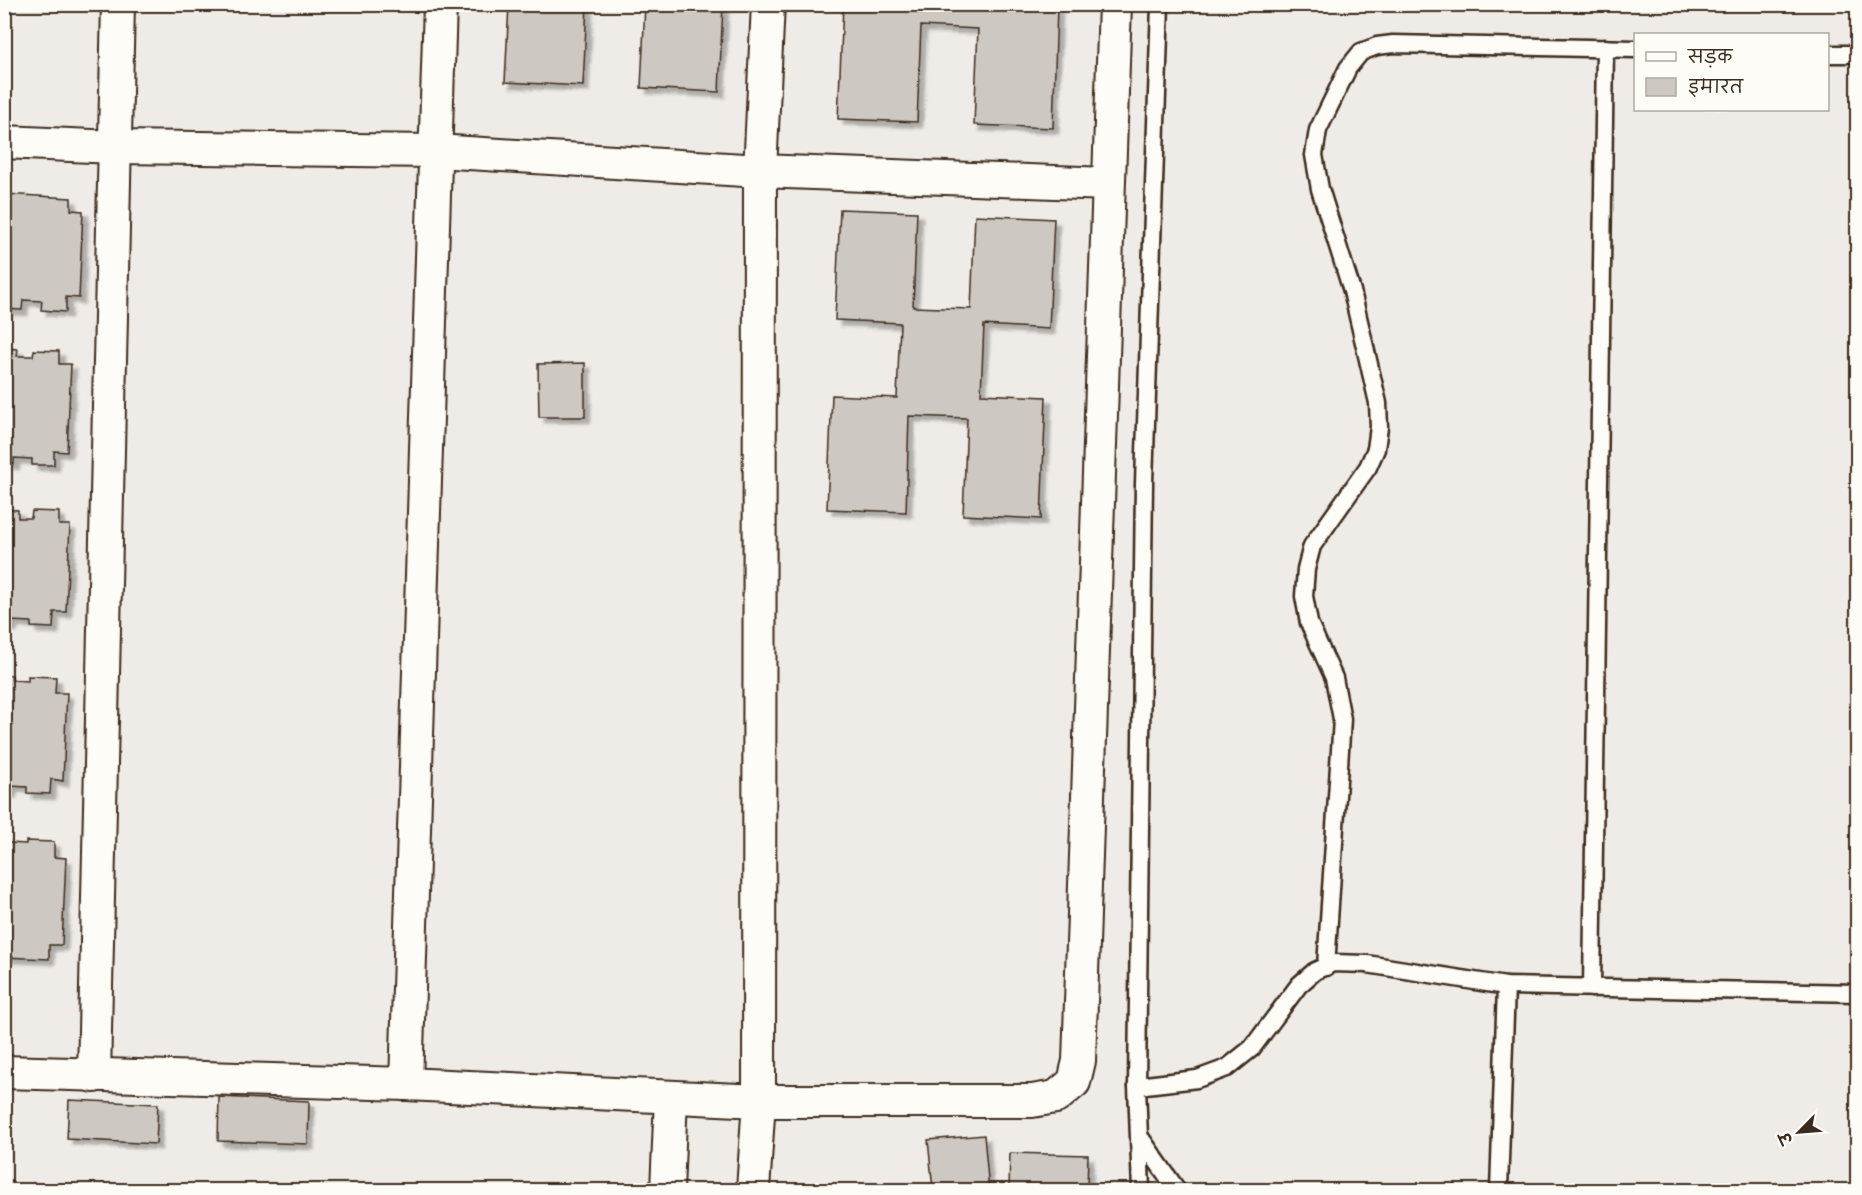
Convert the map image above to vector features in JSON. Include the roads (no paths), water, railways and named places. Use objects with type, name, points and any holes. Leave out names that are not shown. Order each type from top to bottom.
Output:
[{"type":"street","points":[[94,1076],[118,4]]},
{"type":"street","points":[[406,1084],[440,4]]},
{"type":"street","points":[[753,1191],[759,1101],[760,171],[768,4]]},
{"type":"street","points":[[4,1072],[406,1084],[759,1101],[1032,1101],[1056,1097],[1074,1082],[1079,1061],[1115,4]]},
{"type":"street","points":[[4,142],[114,147],[436,150],[760,171],[1108,184]]},
{"type":"street","points":[[667,1191],[671,1097]]},
{"type":"lane","points":[[1141,1191],[1137,1086],[1144,483],[1160,4]]},
{"type":"lane","points":[[1326,967],[1342,719],[1334,678],[1309,623],[1304,596],[1306,569],[1312,546],[1368,466],[1376,449],[1379,427],[1377,403],[1352,291],[1320,189],[1314,155],[1318,130],[1348,68],[1361,52],[1377,46],[1393,44],[1634,49]]},
{"type":"lane","points":[[1592,988],[1605,48]]},
{"type":"lane","points":[[1829,54],[1857,54]]},
{"type":"lane","points":[[1137,1086],[1197,1080],[1227,1068],[1252,1048],[1299,985],[1315,971],[1333,963],[1367,964],[1506,986],[1857,993]]},
{"type":"lane","points":[[1499,1191],[1506,986]]},
{"type":"lane","points":[[1139,1136],[1177,1191]]}]
